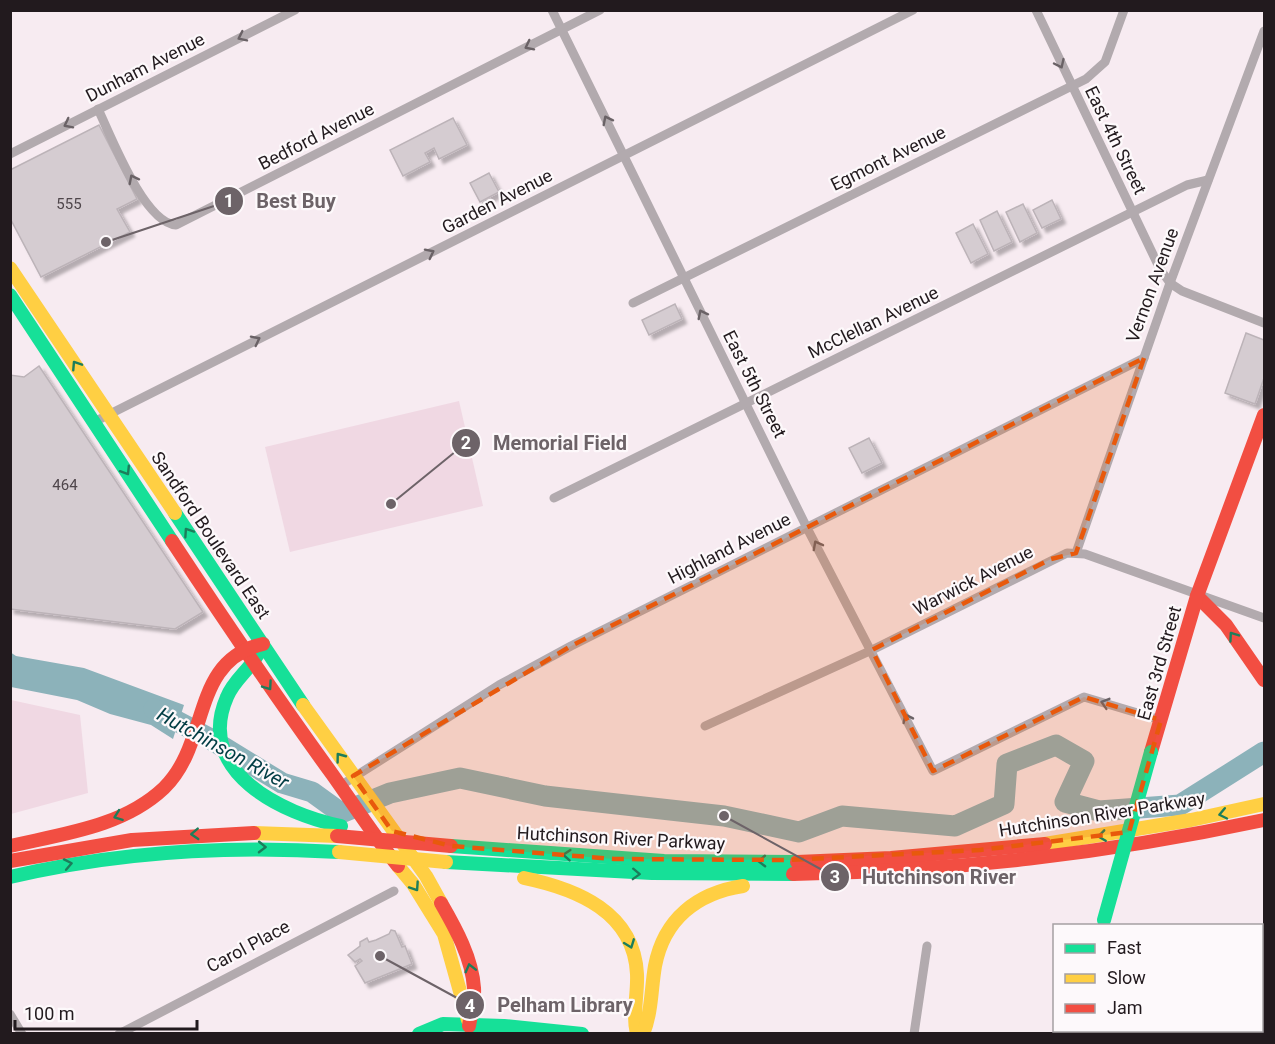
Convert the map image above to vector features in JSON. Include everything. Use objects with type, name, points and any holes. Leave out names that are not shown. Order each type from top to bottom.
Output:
[{"type":"main road","name":"Sandford Boulevard East","points":[[10,268],[102,418],[146,502],[253,665],[342,788],[365,825],[413,884],[444,934],[457,973],[470,1030]]},
{"type":"main road","name":"Sandford Boulevard East","points":[[10,294],[102,418],[263,644],[384,820],[426,876],[458,933],[468,960],[474,988],[470,1030]]},
{"type":"main road","name":"East 3rd Street","points":[[1104,923],[1197,596],[1264,415]]},
{"type":"main road","points":[[1197,596],[1226,625],[1264,680]]},
{"type":"main road","points":[[10,846],[104,822],[134,810],[166,786],[182,766],[190,750],[210,693],[225,665],[243,648],[263,644]]},
{"type":"main road","points":[[263,644],[253,665],[235,683],[224,702],[222,720],[224,743],[231,761],[243,780],[258,794],[282,810],[340,831]]},
{"type":"main road","name":"Hutchinson River Parkway","points":[[10,861],[94,844],[172,835],[340,831],[451,846],[664,861],[875,857],[980,850],[1108,835],[1264,804]]},
{"type":"main road","name":"Hutchinson River Parkway","points":[[10,877],[78,862],[166,851],[256,847],[643,875],[801,876],[909,871],[1033,860],[1147,844],[1264,820]]},
{"type":"main road","points":[[473,864],[576,892],[599,904],[616,919],[628,938],[636,959],[633,1020],[637,1034]]},
{"type":"main road","points":[[643,1034],[649,1020],[658,949],[668,928],[680,913],[693,901],[715,890],[801,876]]},
{"type":"main road","points":[[419,1034],[442,1024],[470,1030],[504,1026],[582,1034]]},
{"type":"street","name":"Dunham Avenue","points":[[10,154],[294,10]]},
{"type":"street","name":"East 5th Street","points":[[552,10],[807,528],[933,771],[1084,697],[1161,720]]},
{"type":"street","name":"Bedford Avenue","points":[[98,109],[146,204],[168,225],[176,225],[600,10]]},
{"type":"street","name":"Garden Avenue","points":[[102,418],[913,10]]},
{"type":"street","name":"East 4th Street","points":[[1036,10],[1132,212],[1170,283]]},
{"type":"street","name":"Egmont Avenue","points":[[633,303],[1086,79],[1105,62],[1124,10]]},
{"type":"street","name":"Vernon Avenue","points":[[1076,553],[1170,283],[1264,31]]},
{"type":"street","name":"McClellan Avenue","points":[[555,498],[1187,185],[1208,180]]},
{"type":"street","points":[[1170,283],[1182,291],[1264,323]]},
{"type":"street","name":"Highland Avenue","points":[[342,788],[499,685],[571,646],[1144,358]]},
{"type":"street","points":[[1076,553],[1264,618]]},
{"type":"street","name":"Warwick Avenue","points":[[705,726],[872,650],[1051,560],[1076,553]]},
{"type":"street","name":"Carol Place","points":[[119,1034],[394,891]]},
{"type":"street","points":[[914,1034],[927,946]]},
{"type":"street","points":[[10,1014],[21,1034]]},
{"type":"highlighted area","points":[[1144,358],[1076,553],[1051,559],[872,650],[933,771],[1084,697],[1161,720],[1129,832],[980,850],[789,860],[614,859],[451,846],[392,831],[353,776],[571,646]]},
{"type":"shaded area","points":[[459,401],[483,506],[290,552],[265,447]]},
{"type":"shaded area","points":[[11,700],[80,715],[88,793],[11,814]]},
{"type":"water","points":[[10,652],[16,656],[84,668],[184,705],[173,739],[151,725],[110,714],[77,700],[11,687]]},
{"type":"building","points":[[453,118],[467,145],[439,159],[434,148],[425,153],[430,162],[403,176],[390,150]]},
{"type":"building","points":[[99,125],[137,199],[117,209],[130,232],[41,277],[10,218],[10,170]]},
{"type":"building","points":[[489,173],[499,192],[480,202],[470,183]]},
{"type":"building","points":[[1052,200],[1061,219],[1042,228],[1033,210]]},
{"type":"building","points":[[1023,204],[1037,233],[1020,242],[1006,212]]},
{"type":"building","points":[[997,211],[1012,242],[994,251],[980,220]]},
{"type":"building","points":[[973,224],[988,254],[971,263],[956,233]]},
{"type":"building","points":[[675,304],[682,319],[649,335],[642,320]]},
{"type":"building","points":[[1246,333],[1264,340],[1264,378],[1255,404],[1225,393]]},
{"type":"building","points":[[39,366],[203,612],[175,629],[10,609],[10,375],[24,377]]},
{"type":"building","points":[[869,438],[882,463],[862,473],[849,448]]},
{"type":"building","points":[[391,930],[395,931],[402,947],[405,946],[412,964],[365,983],[355,966],[362,961],[360,959],[355,962],[348,955],[360,946],[360,942],[367,938],[369,942],[376,940],[389,934]]},
{"type":"waterway","name":"Hutchinson River","points":[[154,709],[207,737],[282,783],[312,792],[341,813],[390,793],[460,778],[545,796],[724,816],[799,832],[842,816],[955,826],[1004,804],[1007,764],[1056,745],[1084,761],[1065,802],[1099,811],[1180,805],[1264,752]]},
{"type":"traffic: fast","points":[[10,295],[172,541]]},
{"type":"traffic: fast","points":[[175,513],[303,705]]},
{"type":"traffic: fast","points":[[263,644],[227,697],[220,724],[223,747],[233,768],[250,785],[271,800],[318,820],[341,826]]},
{"type":"traffic: fast","points":[[1104,920],[1151,752]]},
{"type":"traffic: fast","points":[[451,846],[664,861],[797,862]]},
{"type":"traffic: fast","points":[[10,877],[92,861],[173,852],[256,849],[339,852]]},
{"type":"traffic: fast","points":[[446,862],[652,873],[793,874]]},
{"type":"traffic: fast","points":[[419,1034],[443,1024],[504,1026],[582,1034]]},
{"type":"traffic: slow","points":[[10,268],[175,513]]},
{"type":"traffic: slow","points":[[303,705],[426,876],[441,903]]},
{"type":"traffic: slow","points":[[1045,844],[1191,820],[1264,804]]},
{"type":"traffic: slow","points":[[254,833],[337,836]]},
{"type":"traffic: slow","points":[[339,852],[446,862]]},
{"type":"traffic: slow","points":[[398,866],[413,884],[444,934],[468,1020]]},
{"type":"traffic: slow","points":[[524,878],[564,889],[582,897],[614,919],[626,934],[637,974],[635,1019],[637,1034]]},
{"type":"traffic: slow","points":[[643,1034],[648,1017],[655,966],[659,949],[666,935],[685,911],[697,902],[711,895],[743,886]]},
{"type":"traffic: jam","points":[[1151,752],[1197,596],[1264,415]]},
{"type":"traffic: jam","points":[[172,541],[270,687],[398,866]]},
{"type":"traffic: jam","points":[[1197,596],[1226,625],[1264,680]]},
{"type":"traffic: jam","points":[[10,846],[91,827],[130,812],[148,801],[164,788],[179,769],[212,685],[223,667],[240,653],[263,644]]},
{"type":"traffic: jam","points":[[793,874],[913,869],[1030,859],[1146,842],[1264,820]]},
{"type":"traffic: jam","points":[[10,861],[132,840],[254,833]]},
{"type":"traffic: jam","points":[[337,836],[451,846]]},
{"type":"traffic: jam","points":[[797,862],[891,858],[1045,844]]},
{"type":"traffic: jam","points":[[441,903],[458,933],[473,977],[474,993],[469,1026]]},
{"type":"place","name":"Best Buy","points":[[106,242]]},
{"type":"place","name":"Memorial Field","points":[[391,504]]},
{"type":"place","name":"Hutchinson River","points":[[724,816]]},
{"type":"place","name":"Pelham Library","points":[[380,956]]}]
